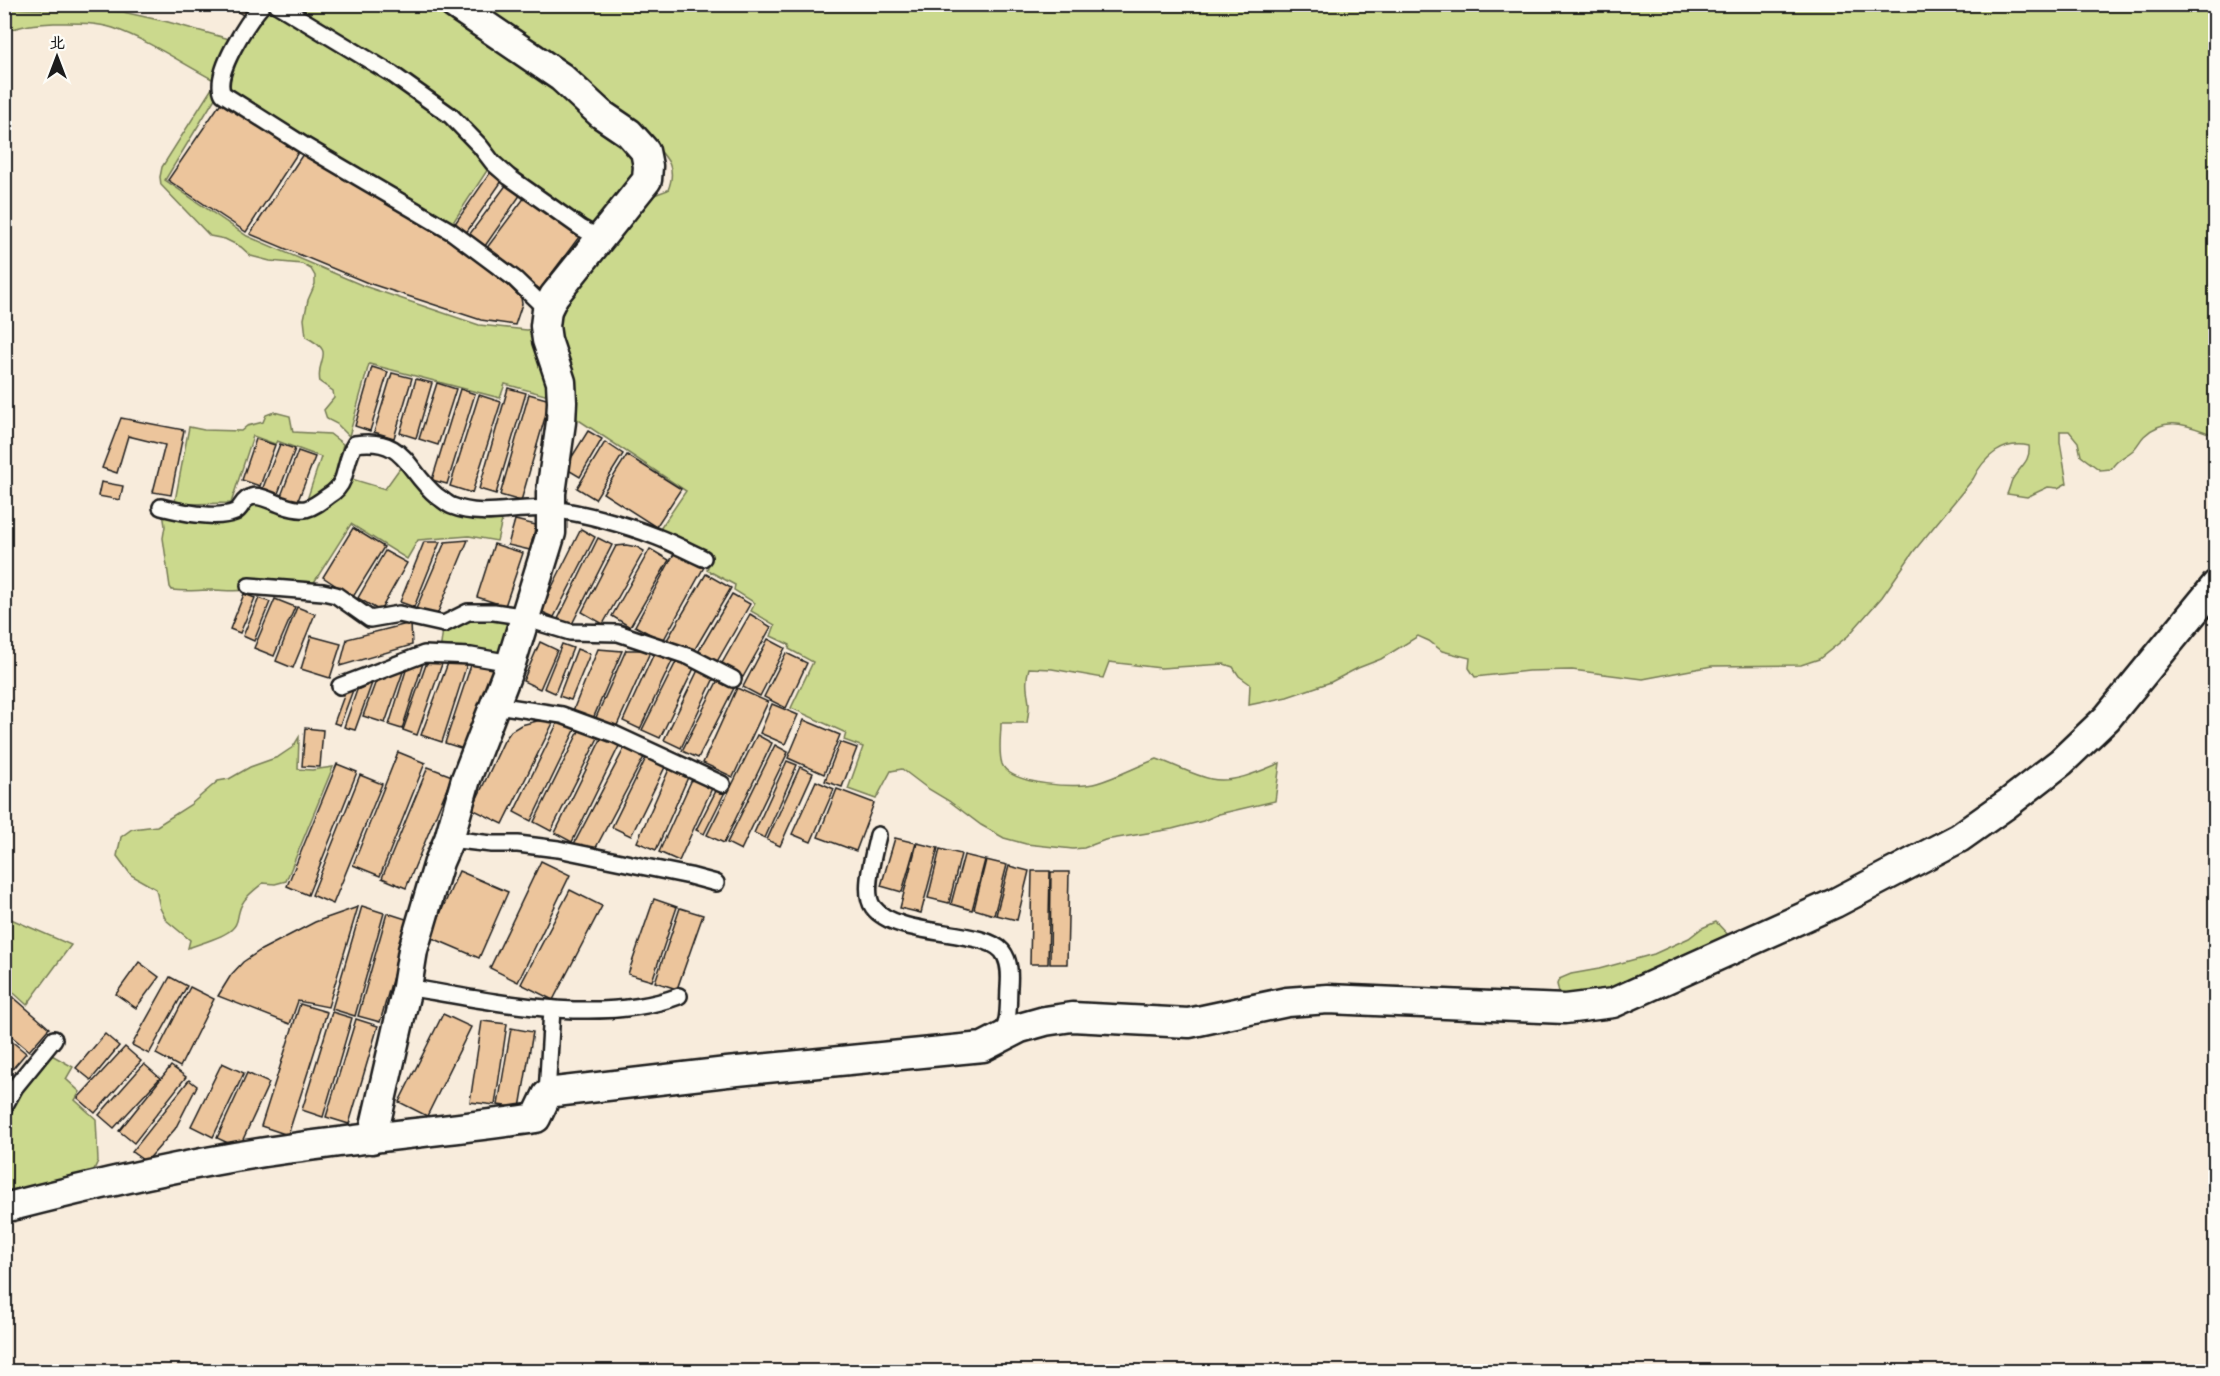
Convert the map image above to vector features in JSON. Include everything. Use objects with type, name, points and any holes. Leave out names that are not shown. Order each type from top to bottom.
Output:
[{"type":"street","points":[[372,1138],[407,987],[413,950],[439,862],[449,839],[466,779],[511,663],[549,540],[551,493],[562,402],[561,382],[547,340],[545,326],[547,310],[554,296],[647,180],[648,166],[645,152],[629,133],[601,114],[561,78],[454,4]]},
{"type":"street","points":[[4,1208],[92,1185],[193,1164],[286,1149],[536,1118],[547,1095],[586,1088],[983,1047],[1020,1028],[1072,1017],[1189,1023],[1257,1007],[1328,999],[1565,1009],[1613,1003],[1836,903],[1959,837],[2007,804],[2061,762],[2107,718],[2216,585]]},
{"type":"lane","points":[[263,4],[235,46],[221,77],[220,89],[223,94],[305,146],[452,232],[515,279],[547,310]]},
{"type":"lane","points":[[276,4],[392,74],[451,116],[493,163],[509,177],[581,228],[601,239]]},
{"type":"lane","points":[[162,507],[189,513],[228,514],[239,511],[246,500],[252,496],[291,508],[303,510],[315,507],[336,491],[342,481],[355,444],[382,444],[409,461],[429,489],[450,506],[493,513],[509,510],[552,510],[638,530],[703,558]]},
{"type":"lane","points":[[249,586],[323,592],[344,600],[370,619],[399,614],[444,624],[468,612],[494,612],[570,632],[618,633],[690,657],[733,679]]},
{"type":"lane","points":[[340,686],[424,654],[471,656],[511,663]]},
{"type":"lane","points":[[496,705],[562,715],[615,734],[722,784]]},
{"type":"lane","points":[[878,835],[868,893],[872,906],[881,915],[896,922],[990,944],[1000,949],[1005,957],[1010,979],[1008,1014],[1006,1027],[999,1040]]},
{"type":"lane","points":[[449,839],[558,849],[716,883]]},
{"type":"lane","points":[[407,987],[552,1009],[574,1010],[645,1007],[679,996]]},
{"type":"lane","points":[[547,1095],[552,1009]]},
{"type":"lane","points":[[4,1107],[15,1087],[54,1039]]},
{"type":"green space","points":[[284,5],[441,5],[626,144],[634,163],[633,177],[596,225],[590,226],[511,174],[482,143]]},
{"type":"green space","points":[[473,5],[2215,5],[2215,435],[2179,424],[2161,425],[2144,436],[2134,449],[2111,469],[2100,470],[2081,456],[2078,442],[2069,431],[2060,431],[2067,483],[2058,488],[2048,487],[2027,497],[2007,494],[2012,480],[2028,456],[2029,446],[2011,446],[1995,452],[1977,471],[1973,479],[1914,551],[1882,597],[1848,636],[1819,659],[1801,665],[1712,666],[1643,679],[1572,670],[1528,671],[1475,677],[1469,668],[1470,658],[1442,651],[1418,636],[1381,659],[1331,682],[1287,697],[1249,705],[1250,684],[1239,676],[1233,667],[1224,664],[1161,668],[1109,662],[1103,678],[1052,669],[1029,668],[1027,723],[1001,723],[1002,764],[1018,777],[1046,784],[1088,785],[1112,778],[1157,759],[1204,777],[1228,780],[1247,776],[1280,763],[1275,801],[1219,814],[1203,821],[1172,829],[1105,840],[1084,848],[1026,844],[1004,838],[981,825],[902,769],[891,771],[876,799],[848,789],[863,747],[844,740],[846,733],[791,708],[813,662],[789,649],[790,645],[771,636],[775,625],[751,611],[755,603],[734,590],[735,585],[707,570],[711,556],[658,532],[686,491],[574,417],[557,340],[562,304],[646,198],[668,190],[672,174],[671,167],[665,156],[649,139]]},
{"type":"green space","points":[[5,8],[123,12],[233,40],[212,79],[139,39],[106,26],[84,23],[47,23],[23,26],[5,32]]},
{"type":"green space","points":[[275,8],[448,118],[490,166],[450,227],[229,91],[228,71],[264,11]]},
{"type":"green space","points":[[212,88],[217,95],[165,180],[247,236],[364,286],[479,325],[535,329],[552,397],[505,384],[500,398],[369,364],[349,436],[337,424],[327,419],[324,410],[334,398],[333,391],[320,382],[323,352],[316,343],[306,337],[304,319],[308,300],[315,284],[315,276],[311,269],[302,264],[270,261],[251,256],[241,247],[225,239],[210,236],[161,185],[162,167]]},
{"type":"green space","points":[[274,412],[290,416],[293,432],[330,434],[343,444],[335,479],[330,488],[305,506],[321,457],[277,441],[275,444],[253,436],[231,503],[188,504],[175,501],[189,427],[204,430],[241,431],[247,426],[263,422],[266,415]]},
{"type":"green space","points":[[400,468],[445,511],[461,516],[503,516],[497,541],[469,536],[418,540],[407,559],[351,524],[313,584],[250,578],[243,579],[240,583],[246,590],[242,591],[182,591],[172,590],[170,587],[163,538],[165,526],[163,513],[175,516],[255,503],[282,511],[343,491],[352,479],[385,489]]},
{"type":"green space","points":[[478,616],[514,621],[504,654],[440,652],[443,629]]},
{"type":"green space","points":[[299,737],[298,769],[333,767],[286,881],[275,884],[263,883],[243,903],[232,929],[217,938],[188,948],[190,940],[166,920],[160,908],[156,889],[131,875],[117,856],[121,837],[132,829],[157,826],[190,805],[218,781],[229,779],[250,767],[278,757],[293,747]]},
{"type":"green space","points":[[4,916],[71,945],[27,1005],[5,985]]},
{"type":"green space","points":[[1716,922],[1731,938],[1608,992],[1555,996],[1559,993],[1557,984],[1559,979],[1654,954],[1689,938],[1702,928]]},
{"type":"green space","points":[[50,1054],[73,1067],[66,1079],[80,1092],[75,1100],[96,1119],[98,1161],[91,1176],[5,1195],[7,1144],[14,1104],[18,1095]]},
{"type":"building","points":[[225,4],[250,4],[243,15]]},
{"type":"building","points":[[222,101],[299,151],[246,232],[168,180]]},
{"type":"building","points":[[303,154],[447,237],[508,285],[521,298],[522,304],[515,325],[481,320],[368,283],[250,234]]},
{"type":"building","points":[[490,173],[502,181],[466,233],[454,225]]},
{"type":"building","points":[[507,184],[521,194],[485,246],[469,235]]},
{"type":"building","points":[[525,197],[579,237],[540,289],[486,249]]},
{"type":"building","points":[[372,367],[388,372],[370,431],[355,426]]},
{"type":"building","points":[[392,373],[412,378],[394,438],[374,432]]},
{"type":"building","points":[[416,379],[432,383],[416,438],[400,433]]},
{"type":"building","points":[[437,383],[456,389],[438,445],[419,439]]},
{"type":"building","points":[[508,388],[526,393],[496,494],[479,489]]},
{"type":"building","points":[[460,389],[475,394],[447,484],[432,480]]},
{"type":"building","points":[[529,394],[550,400],[521,501],[500,495]]},
{"type":"building","points":[[479,395],[501,402],[472,493],[450,486]]},
{"type":"building","points":[[121,418],[184,430],[171,495],[153,492],[165,445],[128,436],[117,473],[102,468]]},
{"type":"building","points":[[588,431],[602,439],[580,477],[565,468]]},
{"type":"building","points":[[256,439],[275,445],[260,486],[242,480]]},
{"type":"building","points":[[605,442],[623,454],[595,499],[577,488]]},
{"type":"building","points":[[280,444],[295,449],[277,496],[262,490]]},
{"type":"building","points":[[298,451],[315,457],[297,503],[281,496]]},
{"type":"building","points":[[627,455],[681,489],[656,527],[603,493]]},
{"type":"building","points":[[101,482],[123,486],[120,500],[98,496]]},
{"type":"building","points":[[515,520],[536,525],[530,550],[508,545]]},
{"type":"building","points":[[353,528],[384,547],[353,597],[323,577]]},
{"type":"building","points":[[581,529],[595,537],[554,617],[540,611]]},
{"type":"building","points":[[598,538],[612,545],[571,626],[558,619]]},
{"type":"building","points":[[468,540],[436,617],[416,609],[445,542]]},
{"type":"building","points":[[424,542],[440,542],[414,607],[400,602]]},
{"type":"building","points":[[494,544],[523,553],[505,606],[477,597]]},
{"type":"building","points":[[626,545],[644,551],[603,624],[582,612],[616,546]]},
{"type":"building","points":[[650,549],[669,560],[630,627],[612,616]]},
{"type":"building","points":[[385,551],[407,563],[380,611],[358,598]]},
{"type":"building","points":[[675,552],[704,567],[663,641],[635,626]]},
{"type":"building","points":[[706,574],[731,588],[692,654],[667,640]]},
{"type":"building","points":[[244,594],[255,598],[240,633],[230,629]]},
{"type":"building","points":[[732,594],[750,604],[715,665],[697,654]]},
{"type":"building","points":[[259,598],[270,602],[254,641],[243,636]]},
{"type":"building","points":[[275,599],[295,607],[274,656],[254,648]]},
{"type":"building","points":[[297,607],[315,614],[293,668],[276,661]]},
{"type":"building","points":[[750,614],[771,627],[743,677],[721,665]]},
{"type":"building","points":[[411,623],[412,645],[340,666],[347,639]]},
{"type":"building","points":[[311,636],[341,644],[330,678],[301,669]]},
{"type":"building","points":[[768,639],[785,648],[760,696],[743,687]]},
{"type":"building","points":[[540,642],[557,650],[540,689],[523,681]]},
{"type":"building","points":[[562,644],[573,648],[555,693],[544,688]]},
{"type":"building","points":[[577,649],[590,654],[571,700],[559,696]]},
{"type":"building","points":[[598,649],[622,651],[592,721],[572,713]]},
{"type":"building","points":[[656,649],[674,657],[640,729],[623,721]]},
{"type":"building","points":[[626,650],[651,650],[614,732],[594,722]]},
{"type":"building","points":[[786,653],[807,663],[786,708],[764,697]]},
{"type":"building","points":[[678,658],[695,666],[660,738],[642,730]]},
{"type":"building","points":[[428,659],[442,664],[417,735],[403,730]]},
{"type":"building","points":[[424,660],[402,729],[389,725],[407,667]]},
{"type":"building","points":[[448,663],[467,664],[442,742],[421,735]]},
{"type":"building","points":[[471,665],[493,668],[464,749],[445,743]]},
{"type":"building","points":[[699,668],[715,676],[681,748],[664,740]]},
{"type":"building","points":[[404,669],[385,723],[363,716],[376,681]]},
{"type":"building","points":[[719,678],[735,686],[698,758],[682,751]]},
{"type":"building","points":[[372,683],[355,730],[344,727],[357,690]]},
{"type":"building","points":[[737,688],[768,702],[733,777],[703,763]]},
{"type":"building","points":[[353,690],[340,725],[334,723],[345,693]]},
{"type":"building","points":[[772,704],[798,715],[785,744],[760,733]]},
{"type":"building","points":[[804,720],[840,735],[824,774],[788,758]]},
{"type":"building","points":[[537,721],[554,721],[503,824],[472,809],[511,731],[521,725]]},
{"type":"building","points":[[558,722],[577,726],[531,821],[514,812]]},
{"type":"building","points":[[581,727],[601,732],[551,831],[534,822]]},
{"type":"building","points":[[305,728],[323,730],[320,767],[302,766]]},
{"type":"building","points":[[604,733],[621,742],[572,842],[555,833]]},
{"type":"building","points":[[757,735],[772,743],[724,843],[707,835]]},
{"type":"building","points":[[840,742],[857,748],[842,787],[825,781]]},
{"type":"building","points":[[626,745],[645,755],[593,853],[574,844]]},
{"type":"building","points":[[775,745],[788,752],[741,850],[727,843]]},
{"type":"building","points":[[398,752],[425,763],[380,876],[353,865]]},
{"type":"building","points":[[647,756],[666,765],[631,836],[612,827]]},
{"type":"building","points":[[787,761],[797,765],[765,838],[754,833]]},
{"type":"building","points":[[337,764],[357,772],[308,895],[287,886]]},
{"type":"building","points":[[428,767],[452,776],[406,888],[382,878]]},
{"type":"building","points":[[670,767],[689,775],[656,850],[637,842]]},
{"type":"building","points":[[800,767],[813,773],[780,846],[767,840]]},
{"type":"building","points":[[360,775],[382,784],[333,904],[312,895]]},
{"type":"building","points":[[693,777],[713,786],[679,861],[659,852]]},
{"type":"building","points":[[816,781],[834,789],[811,842],[792,834]]},
{"type":"building","points":[[717,789],[725,792],[704,834],[696,830]]},
{"type":"building","points":[[837,789],[874,803],[856,851],[818,837]]},
{"type":"building","points":[[895,838],[916,843],[902,892],[881,886]]},
{"type":"building","points":[[917,843],[938,848],[921,913],[900,908]]},
{"type":"building","points":[[940,849],[961,854],[949,903],[928,898]]},
{"type":"building","points":[[964,855],[985,860],[972,910],[951,904]]},
{"type":"building","points":[[986,860],[1007,865],[994,915],[974,909]]},
{"type":"building","points":[[541,861],[570,875],[518,982],[490,968]]},
{"type":"building","points":[[1009,866],[1029,871],[1017,920],[996,915]]},
{"type":"building","points":[[459,871],[508,892],[479,958],[430,937]]},
{"type":"building","points":[[1032,871],[1050,871],[1048,964],[1030,964]]},
{"type":"building","points":[[1051,872],[1069,872],[1067,964],[1050,964]]},
{"type":"building","points":[[570,890],[602,906],[553,1000],[521,984]]},
{"type":"building","points":[[654,899],[677,907],[652,981],[628,974]]},
{"type":"building","points":[[362,906],[384,913],[355,1016],[332,1009]]},
{"type":"building","points":[[358,907],[328,1007],[298,1001],[290,1024],[218,996],[231,975],[243,962],[261,950],[315,922]]},
{"type":"building","points":[[680,908],[703,915],[677,989],[655,982]]},
{"type":"building","points":[[387,913],[409,920],[380,1022],[358,1016]]},
{"type":"building","points":[[139,962],[159,977],[136,1008],[116,994]]},
{"type":"building","points":[[170,977],[187,986],[149,1054],[132,1045]]},
{"type":"building","points":[[190,987],[214,999],[180,1067],[156,1054]]},
{"type":"building","points":[[4,989],[49,1028],[29,1051],[4,1030]]},
{"type":"building","points":[[300,1004],[327,1012],[288,1135],[261,1126]]},
{"type":"building","points":[[332,1012],[352,1018],[323,1117],[302,1110]]},
{"type":"building","points":[[443,1014],[471,1027],[427,1116],[399,1102]]},
{"type":"building","points":[[356,1019],[378,1026],[349,1124],[326,1117]]},
{"type":"building","points":[[482,1021],[507,1024],[495,1105],[470,1102]]},
{"type":"building","points":[[511,1028],[533,1032],[520,1108],[498,1105]]},
{"type":"building","points":[[105,1034],[119,1046],[91,1080],[76,1068]]},
{"type":"building","points":[[4,1035],[26,1053],[9,1073],[4,1069]]},
{"type":"building","points":[[125,1047],[141,1061],[95,1113],[78,1098]]},
{"type":"building","points":[[222,1063],[244,1073],[213,1137],[191,1126]]},
{"type":"building","points":[[144,1064],[160,1078],[114,1128],[99,1115]]},
{"type":"building","points":[[171,1066],[186,1077],[134,1143],[119,1131]]},
{"type":"building","points":[[247,1073],[269,1083],[239,1148],[217,1138]]},
{"type":"building","points":[[189,1080],[197,1086],[175,1129],[146,1162],[132,1152]]}]
